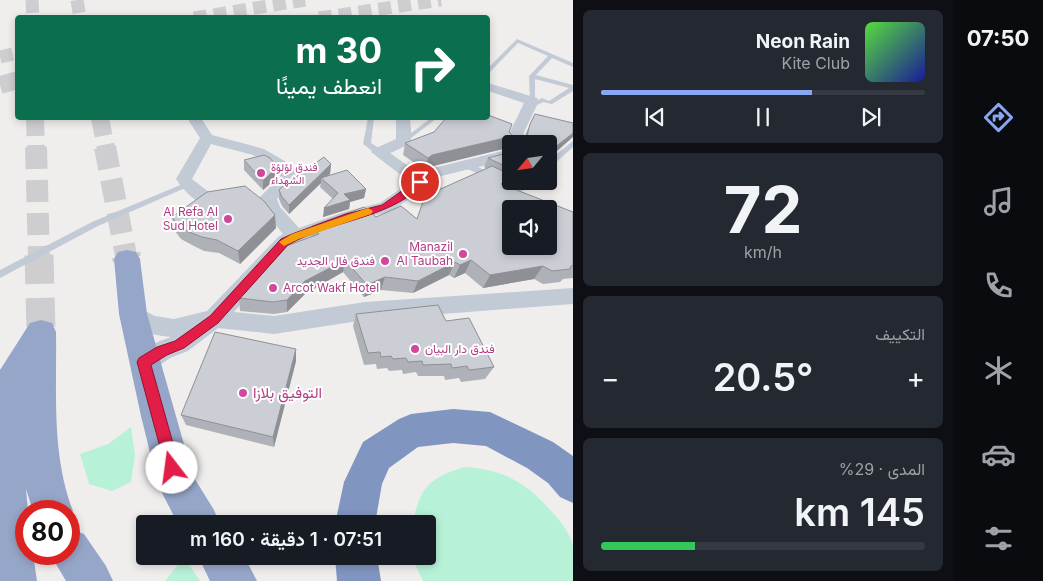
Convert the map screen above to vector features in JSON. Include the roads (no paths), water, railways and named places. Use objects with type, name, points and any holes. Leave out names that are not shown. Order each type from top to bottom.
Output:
[{"type":"highway","points":[[127,259],[133,314],[144,362],[177,485],[195,515]]},
{"type":"highway","points":[[15,581],[6,493],[12,379],[41,332],[39,430],[45,494],[47,500]]},
{"type":"highway","points":[[357,515],[363,482],[376,455],[411,431],[453,426],[490,429],[540,455],[561,470],[573,484]]},
{"type":"highway","points":[[80,565],[90,581]]},
{"type":"highway","points":[[225,565],[235,581]]},
{"type":"highway","points":[[357,565],[359,581]]},
{"type":"street","points":[[490,88],[532,101],[517,135]]},
{"type":"street","points":[[195,120],[207,138],[250,148],[272,157],[287,169],[288,178],[268,198],[272,209]]},
{"type":"street","points":[[379,152],[404,141],[403,120]]},
{"type":"street","points":[[501,126],[512,135]]},
{"type":"street","points":[[207,138],[184,179],[188,185],[204,201],[246,192],[272,209],[295,236]]},
{"type":"street","points":[[379,152],[420,182]]},
{"type":"street","points":[[144,362],[162,351],[180,344],[214,319],[285,242],[295,236],[350,216],[386,207],[436,172],[502,156]]},
{"type":"street","points":[[133,314],[151,325],[174,328],[214,319],[274,325],[365,311],[573,296]]},
{"type":"lane","points":[[490,69],[517,40],[573,65]]},
{"type":"lane","points":[[551,56],[532,76],[532,101],[537,103],[542,100],[550,103],[573,88]]},
{"type":"lane","points":[[532,76],[573,88]]},
{"type":"lane","points":[[371,120],[367,144],[379,152]]},
{"type":"lane","points":[[404,141],[431,120]]},
{"type":"lane","points":[[558,156],[573,143]]},
{"type":"lane","points":[[466,165],[502,181]]},
{"type":"lane","points":[[0,274],[95,224],[188,185]]},
{"type":"tunnel","points":[[32,0],[33,15]]},
{"type":"tunnel","points":[[77,0],[80,15]]},
{"type":"tunnel","points":[[212,15],[305,0]]},
{"type":"tunnel","points":[[339,15],[441,0]]},
{"type":"tunnel","points":[[0,57],[15,54]]},
{"type":"tunnel","points":[[0,85],[15,81]]},
{"type":"tunnel","points":[[35,120],[36,148]]},
{"type":"tunnel","points":[[100,120],[106,148]]},
{"type":"tunnel","points":[[36,147],[39,256]]},
{"type":"tunnel","points":[[105,147],[126,256]]},
{"type":"tunnel","points":[[39,255],[41,332]]},
{"type":"tunnel","points":[[126,255],[127,259]]},
{"type":"place","name":"فندق لؤلؤة الشهداء","points":[[261,173]]},
{"type":"place","name":"Al Refa Al Sud Hotel","points":[[228,219]]},
{"type":"place","name":"Manazil Al Taubah","points":[[463,254]]},
{"type":"place","name":"فندق فال الجديد","points":[[385,261]]},
{"type":"place","name":"Arcot Wakf Hotel","points":[[273,288]]},
{"type":"place","name":"فندق دار البيان","points":[[415,349]]},
{"type":"place","name":"التوفيق بلازا","points":[[243,393]]}]
